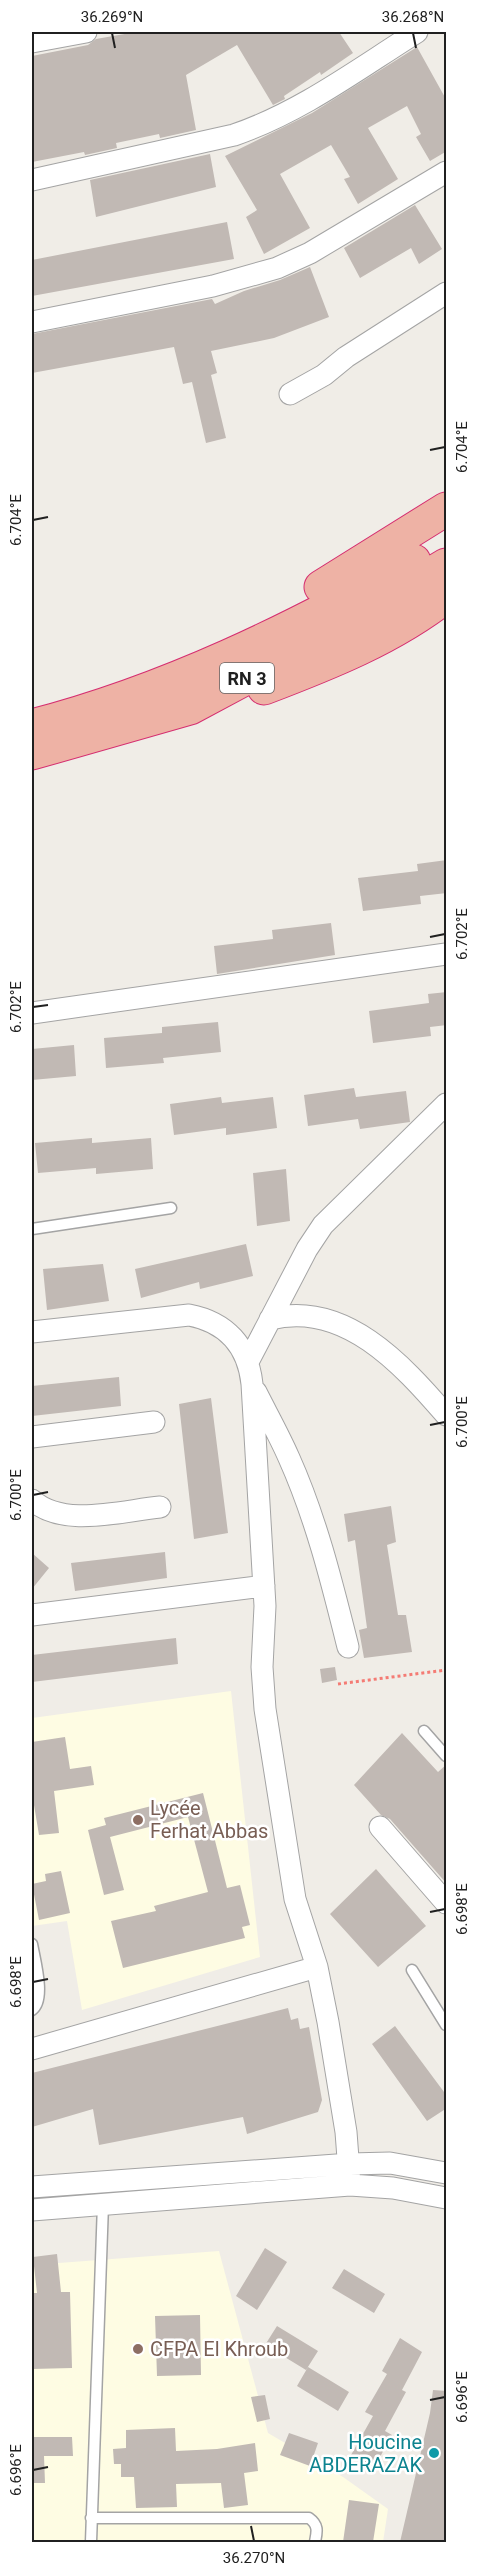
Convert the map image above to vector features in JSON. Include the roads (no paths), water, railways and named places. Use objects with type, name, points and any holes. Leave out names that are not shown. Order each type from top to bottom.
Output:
[{"type":"highway","points":[[447,509],[287,608],[215,649],[184,693],[233,700],[328,663],[395,629],[447,596]]},
{"type":"highway","name":"RN 3","points":[[32,726],[140,694],[184,693],[227,658],[284,630],[447,542]]},
{"type":"highway","name":"RN 3","points":[[32,753],[184,693],[351,622],[447,565]]},
{"type":"street","points":[[32,42],[86,32]]},
{"type":"street","points":[[32,180],[234,135],[262,126],[291,111],[417,32]]},
{"type":"street","points":[[32,322],[213,286],[277,268],[310,253],[447,172]]},
{"type":"street","points":[[290,394],[324,375],[346,357],[447,293]]},
{"type":"street","points":[[32,1013],[447,954]]},
{"type":"street","points":[[248,1362],[307,1249],[323,1225],[447,1104]]},
{"type":"street","points":[[32,1332],[189,1315],[211,1321],[230,1333],[244,1351],[252,1384],[264,1586],[262,1666],[265,1709],[295,1899],[317,1967],[328,2022],[350,2164],[350,2185]]},
{"type":"street","points":[[270,1319],[283,1316],[312,1317],[340,1323],[353,1330],[377,1346],[447,1415]]},
{"type":"street","points":[[252,1384],[290,1458],[306,1500],[335,1594],[348,1647]]},
{"type":"street","points":[[32,1437],[154,1422]]},
{"type":"street","points":[[32,1500],[47,1511],[66,1516],[160,1507]]},
{"type":"street","points":[[32,1615],[264,1586]]},
{"type":"street","points":[[381,1827],[447,1903]]},
{"type":"street","points":[[32,2049],[317,1967]]},
{"type":"street","points":[[32,2187],[350,2164],[411,2166],[447,2173]]},
{"type":"street","points":[[32,2210],[350,2185],[393,2188],[447,2198]]},
{"type":"lane","points":[[32,1229],[171,1208]]},
{"type":"lane","points":[[423,1731],[447,1756]]},
{"type":"lane","points":[[32,1944],[40,1996],[37,2006],[32,2010]]},
{"type":"lane","points":[[412,1970],[447,2025]]},
{"type":"lane","points":[[91,2542],[104,2204]]},
{"type":"lane","points":[[91,2518],[309,2518],[315,2522],[317,2530],[315,2542]]},
{"type":"place","name":"Lycée Ferhat Abbas","points":[[138,1820]]},
{"type":"place","name":"CFPA El Khroub","points":[[138,2349]]},
{"type":"place","name":"Houcine ABDERAZAK","points":[[434,2453]]}]
